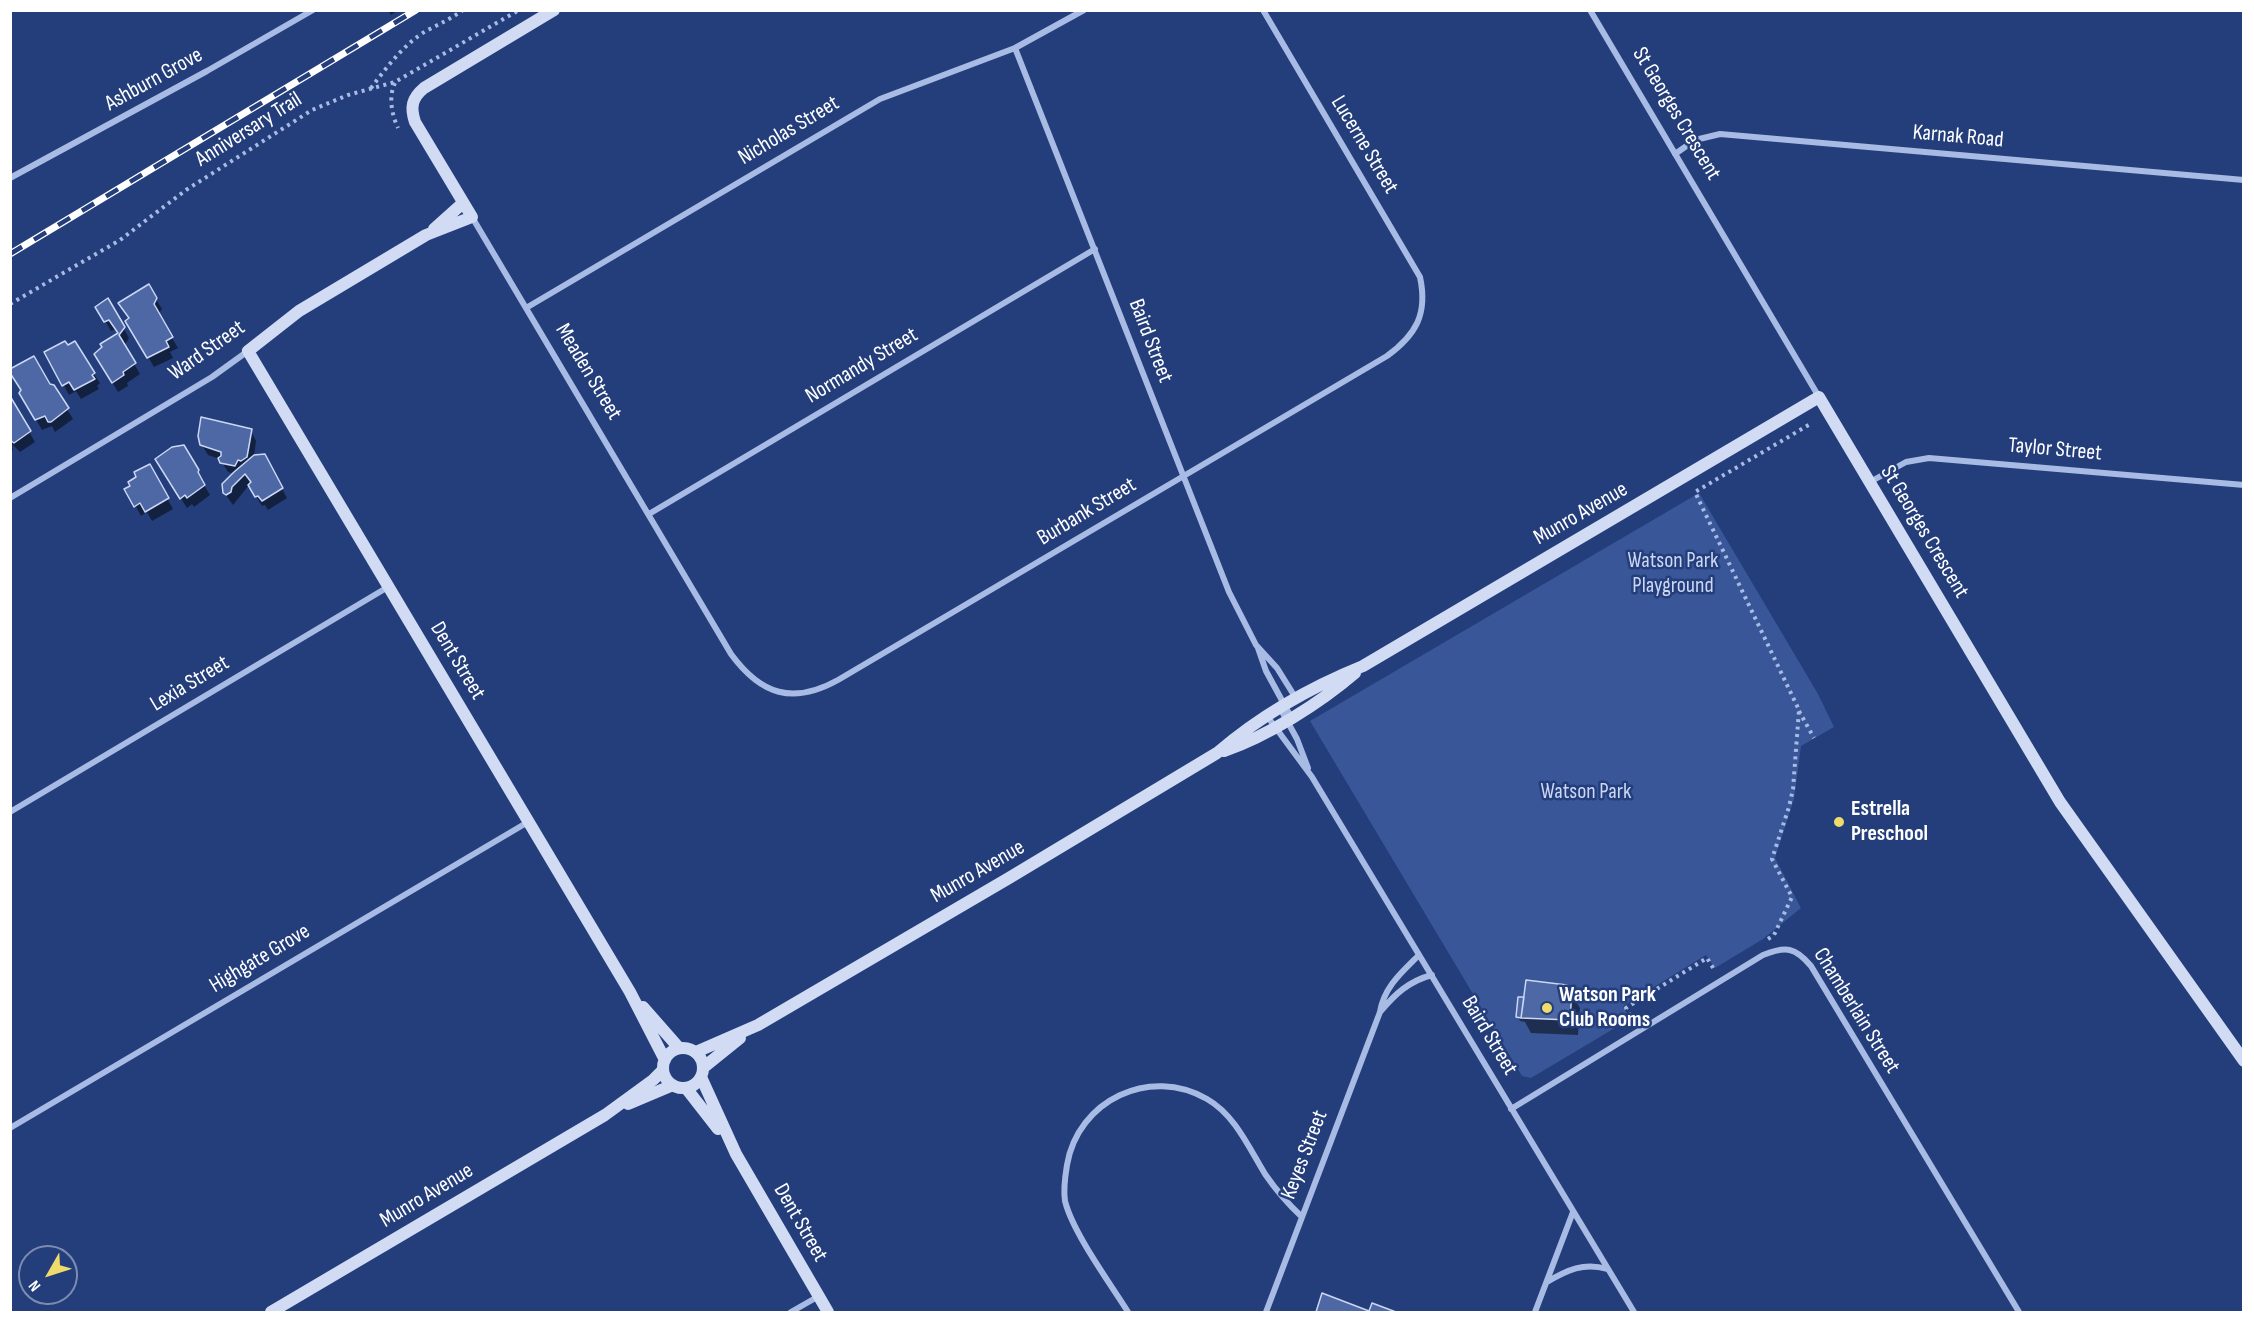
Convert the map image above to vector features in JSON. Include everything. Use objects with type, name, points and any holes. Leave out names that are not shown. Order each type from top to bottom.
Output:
[{"type":"street","name":"Ashburn Grove","points":[[10,178],[207,71],[313,10]]},
{"type":"street","name":"Meaden Street","points":[[554,10],[418,93],[411,106],[415,122],[743,670]]},
{"type":"street","name":"Nicholas Street","points":[[526,308],[880,99],[1015,48],[1084,10]]},
{"type":"street","name":"Lucerne Street","points":[[1263,10],[1413,263],[1420,277],[1423,302]]},
{"type":"street","name":"St Georges Crescent","points":[[1590,10],[2061,802],[2244,1061]]},
{"type":"street","name":"Baird Street","points":[[1015,48],[1228,592],[1256,645],[1266,671],[1290,710]]},
{"type":"street","name":"Karnak Road","points":[[1675,154],[1695,140],[1720,134],[2244,180]]},
{"type":"street","name":"Ward Street","points":[[426,235],[463,203]]},
{"type":"street","name":"Ward Street","points":[[10,498],[212,377],[299,311],[426,235],[472,217]]},
{"type":"street","name":"Normandy Street","points":[[649,514],[1095,249]]},
{"type":"street","name":"Burbank Street","points":[[743,670],[762,686],[779,692],[793,695],[808,694],[822,689],[1400,346],[1416,328],[1423,302]]},
{"type":"street","name":"Dent Street","points":[[248,351],[630,992],[664,1065]]},
{"type":"street","name":"Munro Avenue","points":[[696,1052],[758,1025],[1217,753],[1240,732],[1270,722],[1290,710],[1329,680],[1363,666],[1819,397]]},
{"type":"street","name":"Taylor Street","points":[[1869,482],[1906,462],[1929,458],[2244,485]]},
{"type":"street","name":"Lexia Street","points":[[10,812],[388,587]]},
{"type":"street","name":"Baird Street","points":[[1256,645],[1277,668],[1312,777]]},
{"type":"street","name":"Baird Street","points":[[1270,722],[1312,777],[1634,1312]]},
{"type":"street","name":"Highgate Grove","points":[[10,1128],[528,822]]},
{"type":"street","name":"Chamberlain Street","points":[[1511,1109],[1763,955],[1780,949],[1790,949],[1797,952],[1811,966],[2019,1312]]},
{"type":"street","name":"Keyes Street","points":[[1266,1312],[1300,1216],[1380,1012],[1385,993],[1392,982],[1419,955]]},
{"type":"street","name":"Keyes Street","points":[[1380,1012],[1400,990],[1416,980],[1432,975]]},
{"type":"street","name":"Dent Street","points":[[630,992],[679,1048]]},
{"type":"street","name":"Munro Avenue","points":[[702,1072],[758,1025]]},
{"type":"street","points":[[679,1048],[696,1052],[700,1056],[702,1072],[692,1086],[686,1088],[672,1085],[665,1076],[664,1065],[673,1051],[679,1048]]},
{"type":"street","name":"Munro Avenue","points":[[271,1312],[605,1115],[653,1080],[664,1065]]},
{"type":"street","name":"Dent Street","points":[[702,1072],[736,1154]]},
{"type":"street","name":"Munro Avenue","points":[[605,1115],[672,1085]]},
{"type":"street","points":[[1128,1312],[1076,1228],[1065,1200],[1064,1187],[1072,1143],[1087,1119],[1107,1102],[1129,1092],[1159,1086],[1176,1088],[1206,1098],[1228,1117],[1279,1193],[1300,1216]]},
{"type":"street","name":"Dent Street","points":[[686,1088],[736,1154],[828,1312]]},
{"type":"street","points":[[1536,1312],[1573,1212]]},
{"type":"street","points":[[1547,1282],[1565,1271],[1581,1266],[1596,1265],[1608,1269]]},
{"type":"street","points":[[791,1312],[819,1296]]},
{"type":"path","points":[[371,88],[390,63],[425,32],[463,10]]},
{"type":"path","name":"Anniversary Trail","points":[[10,304],[120,240],[186,190],[305,114],[327,102],[395,82],[519,10]]},
{"type":"path","points":[[395,82],[391,99],[394,121],[398,128]]},
{"type":"path","points":[[1812,423],[1695,492],[1814,738]]},
{"type":"path","points":[[1764,942],[1774,935],[1792,897],[1772,859],[1793,789],[1799,710]]},
{"type":"path","points":[[1639,1031],[1626,1008],[1707,958],[1715,972],[1725,966]]},
{"type":"green space","name":"Watson Park","points":[[1699,493],[1818,694],[1834,727],[1801,746],[1794,799],[1775,858],[1801,908],[1763,939],[1715,968],[1706,955],[1623,1006],[1630,1019],[1531,1078],[1522,1076],[1310,721]]},
{"type":"building","points":[[149,284],[157,298],[154,304],[173,337],[166,341],[169,347],[147,358],[125,321],[129,318],[118,303]]},
{"type":"building","points":[[108,298],[125,327],[119,335],[136,363],[112,383],[94,354],[102,347],[100,344],[118,333],[109,320],[104,322],[95,307]]},
{"type":"building","points":[[65,341],[68,345],[75,341],[95,373],[92,375],[95,379],[74,390],[69,382],[62,386],[44,352]]},
{"type":"building","points":[[34,356],[50,384],[54,385],[69,408],[51,422],[48,422],[45,416],[35,420],[10,373],[10,369]]},
{"type":"building","points":[[10,396],[31,431],[14,443],[10,440]]},
{"type":"building","points":[[201,417],[252,429],[247,457],[241,461],[238,460],[235,466],[220,463],[218,458],[221,452],[200,445],[198,436]]},
{"type":"building","points":[[184,445],[205,485],[187,498],[185,495],[180,499],[155,459],[172,447]]},
{"type":"building","points":[[265,454],[283,488],[262,501],[258,496],[255,497],[248,485],[251,482],[245,474],[232,487],[231,492],[226,495],[223,493],[222,484],[234,472],[254,455]]},
{"type":"building","points":[[150,464],[169,498],[145,512],[140,503],[134,507],[124,489],[130,486],[128,482],[136,477],[134,472]]},
{"type":"building","name":"Watson Park Club Rooms","points":[[1526,980],[1567,985],[1566,991],[1572,991],[1570,1020],[1521,1018]]},
{"type":"building","points":[[1518,997],[1524,997],[1521,1018],[1516,1017]]},
{"type":"building","points":[[1322,1293],[1369,1311],[1372,1303],[1396,1312],[1316,1312]]},
{"type":"railway","points":[[10,254],[416,10]]},
{"type":"place","name":"Estrella Preschool","points":[[1839,822]]},
{"type":"place","name":"Watson Park Club Rooms","points":[[1547,1008]]},
{"type":"park label","name":"Watson Park Playground","points":[[1673,574]]}]
